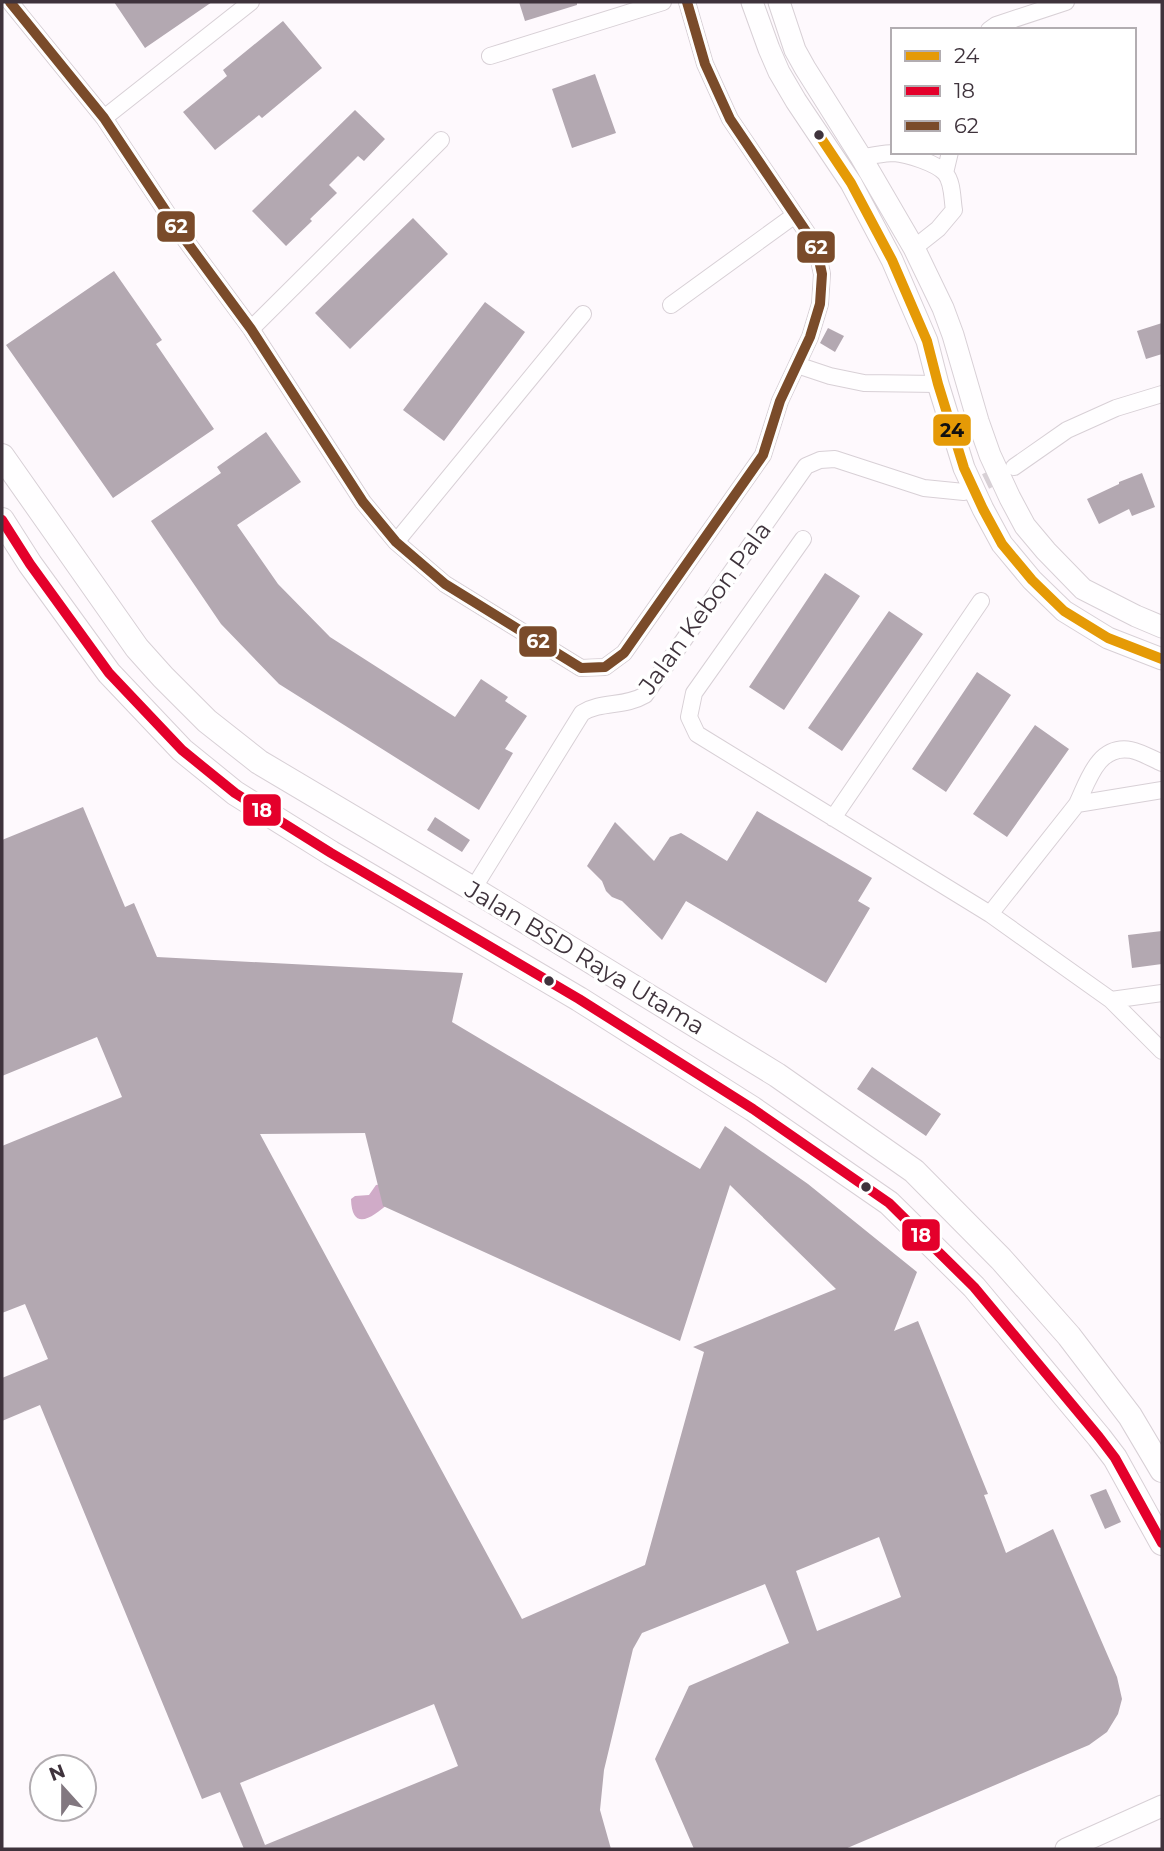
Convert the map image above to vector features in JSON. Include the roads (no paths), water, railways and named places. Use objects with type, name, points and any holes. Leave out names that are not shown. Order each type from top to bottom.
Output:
[{"type":"main road","name":"Jalan BSD Raya Utama","points":[[2,456],[137,649],[207,721],[259,762],[777,1075],[914,1171],[1001,1259],[1069,1336],[1130,1416],[1162,1470]]},
{"type":"main road","name":"Jalan BSD Raya Utama","points":[[2,520],[30,564],[109,673],[182,750],[235,793],[331,853],[579,999],[753,1109],[889,1203],[974,1287],[1099,1437],[1115,1458],[1162,1543]]},
{"type":"main road","points":[[331,853],[349,817]]},
{"type":"street","points":[[10,2],[104,118],[181,234],[251,329],[363,502],[396,542],[445,584],[582,668],[605,667],[624,653],[763,455],[780,401],[810,337],[820,304],[822,274],[816,246],[730,119],[705,64],[687,2]]},
{"type":"street","points":[[104,118],[251,2]]},
{"type":"street","points":[[490,56],[663,2]]},
{"type":"street","points":[[752,2],[779,72],[851,183],[892,260],[927,341],[964,468],[1002,544],[1032,580],[1064,611],[1108,638],[1162,659]]},
{"type":"street","points":[[779,2],[792,41],[805,68],[862,157],[914,248],[953,335],[990,455],[1025,526],[1083,589],[1162,627]]},
{"type":"street","points":[[992,28],[1066,2]]},
{"type":"street","points":[[251,329],[441,140]]},
{"type":"street","points":[[862,157],[891,153]]},
{"type":"street","points":[[898,154],[934,166],[945,173],[951,186],[954,210],[938,229],[914,248]]},
{"type":"street","points":[[945,173],[950,154]]},
{"type":"street","points":[[671,305],[795,215]]},
{"type":"street","points":[[396,542],[583,314]]},
{"type":"street","points":[[797,365],[864,383],[938,384]]},
{"type":"street","points":[[1014,467],[1068,430],[1116,408],[1162,394]]},
{"type":"street","name":"Jalan Kebon Pala","points":[[473,889],[582,713],[591,708],[631,703],[645,695],[806,466],[820,460],[835,460],[924,488],[964,492]]},
{"type":"street","points":[[803,539],[694,694],[689,717],[697,734],[990,914],[1111,1000],[1162,1051]]},
{"type":"street","points":[[1064,611],[1083,589]]},
{"type":"street","points":[[833,818],[981,601]]},
{"type":"street","points":[[990,914],[1077,804],[1098,760],[1111,752],[1130,750],[1162,763]]},
{"type":"street","points":[[1077,804],[1162,790]]},
{"type":"street","points":[[1111,1000],[1162,993]]},
{"type":"street","points":[[1066,1849],[1162,1806]]},
{"type":"tunnel","points":[[964,492],[1009,470]]}]
